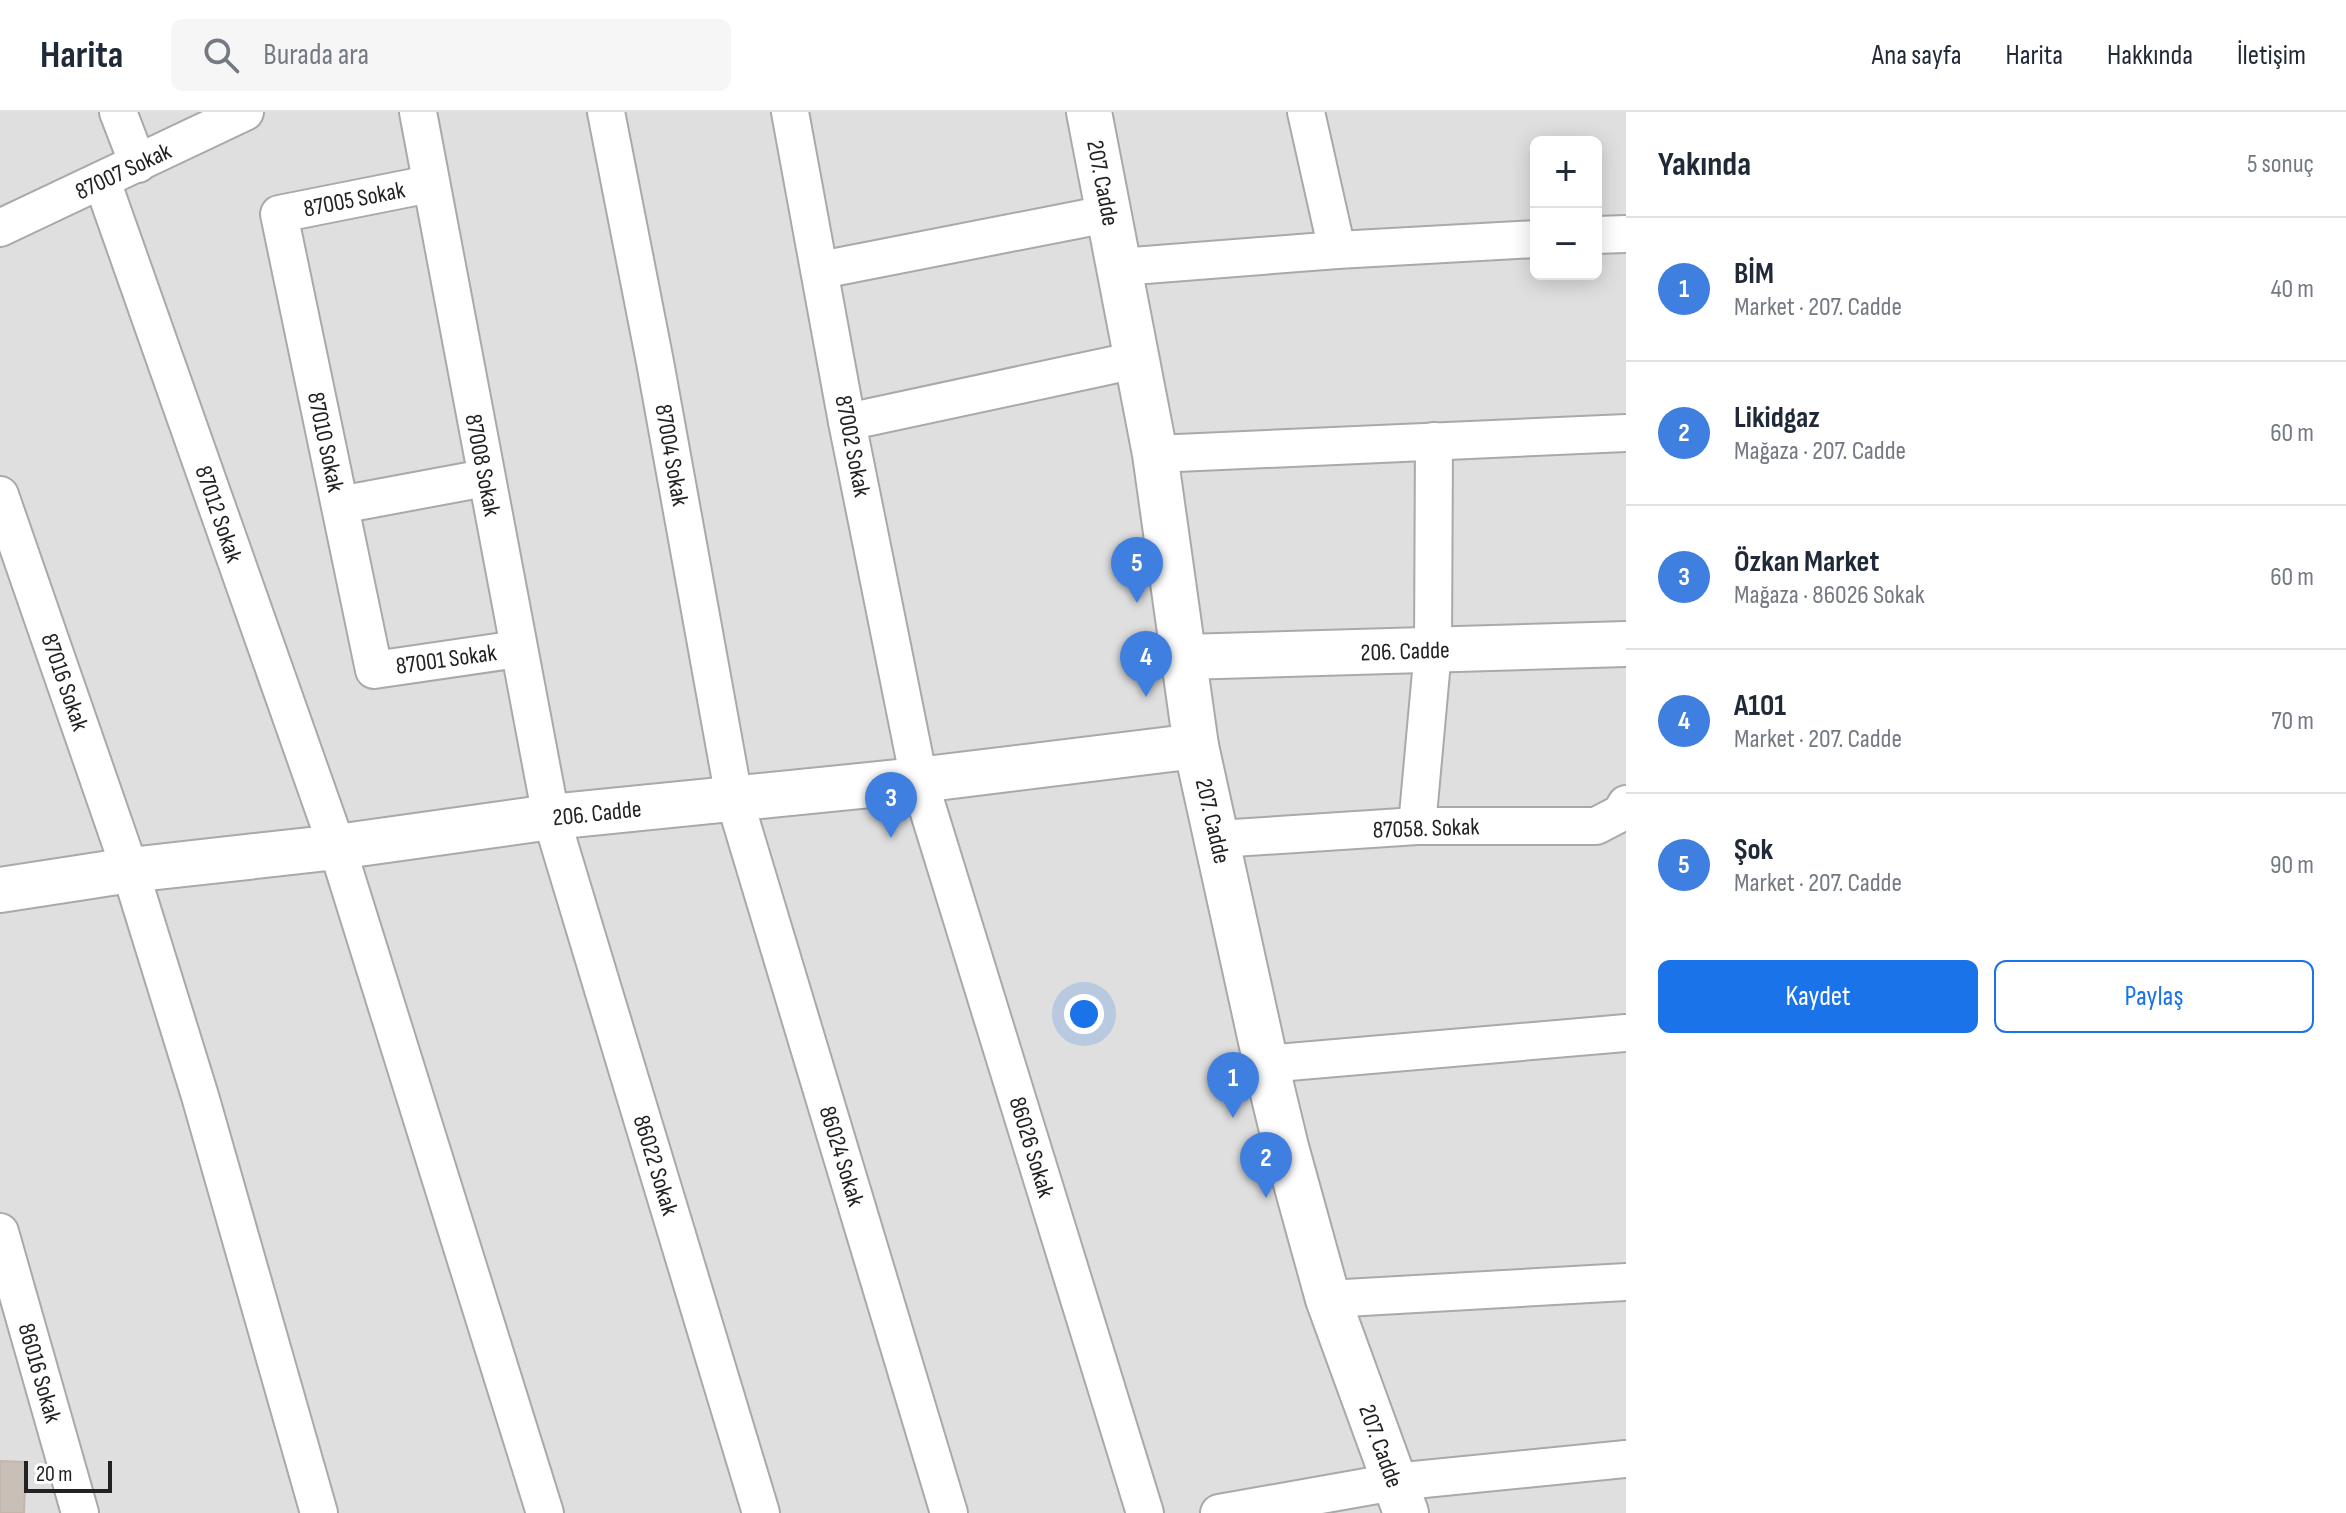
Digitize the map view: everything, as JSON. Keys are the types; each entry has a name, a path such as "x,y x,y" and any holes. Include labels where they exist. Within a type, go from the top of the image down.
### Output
{"street":[{"path":"118,112 138,164"},
{"name":"87007 Sokak","path":"0,226 245,112"},
{"name":"87008 Sokak","path":"418,112 551,817"},
{"name":"87004 Sokak","path":"606,112 734,798"},
{"name":"87002 Sokak","path":"790,112 847,422 919,780"},
{"name":"207. Cadde","path":"1089,112 1155,454 1196,746 1266,1064 1328,1299 1400,1498"},
{"path":"1306,112 1337,250"},
{"name":"87012 Sokak","path":"102,181 337,847 545,1513"},
{"name":"87005 Sokak","path":"279,214 430,184"},
{"name":"87010 Sokak","path":"279,214 374,670"},
{"path":"821,270 1107,214"},
{"path":"1602,235 1626,234"},
{"path":"1120,267 1530,239"},
{"path":"847,422 1136,360"},
{"path":"1155,454 1626,433"},
{"path":"1417,826 1433,650 1434,441"},
{"path":"340,505 485,478"},
{"name":"87016 Sokak","path":"0,495 130,870 200,1096 319,1513"},
{"name":"206. Cadde","path":"1184,657 1626,644"},
{"name":"87001 Sokak","path":"374,670 518,649"},
{"name":"206. Cadde","path":"0,890 130,870 337,847 551,817 919,780 1196,746"},
{"name":"86026 Sokak","path":"919,780 1145,1513"},
{"name":"86024 Sokak","path":"734,798 949,1513"},
{"name":"87058. Sokak","path":"1218,839 1417,826 1596,826 1621,813 1626,804"},
{"name":"86022 Sokak","path":"551,817 761,1513"},
{"path":"1266,1064 1626,1033"},
{"name":"86016 Sokak","path":"0,1232 80,1513"},
{"path":"1328,1299 1626,1282"},
{"path":"1219,1513 1400,1498 1626,1459"}],"shaded area":[{"path":"0,112 1626,112 1626,1513 0,1513"}],"building":[{"path":"0,1461 26,1462 24,1513 0,1513"}],"place":[{"name":"Şok","path":"1137,603"},
{"name":"A101","path":"1146,697"},
{"name":"Özkan Market","path":"891,838"},
{"name":"BİM","path":"1233,1118"},
{"name":"Likidgaz","path":"1266,1198"}]}
